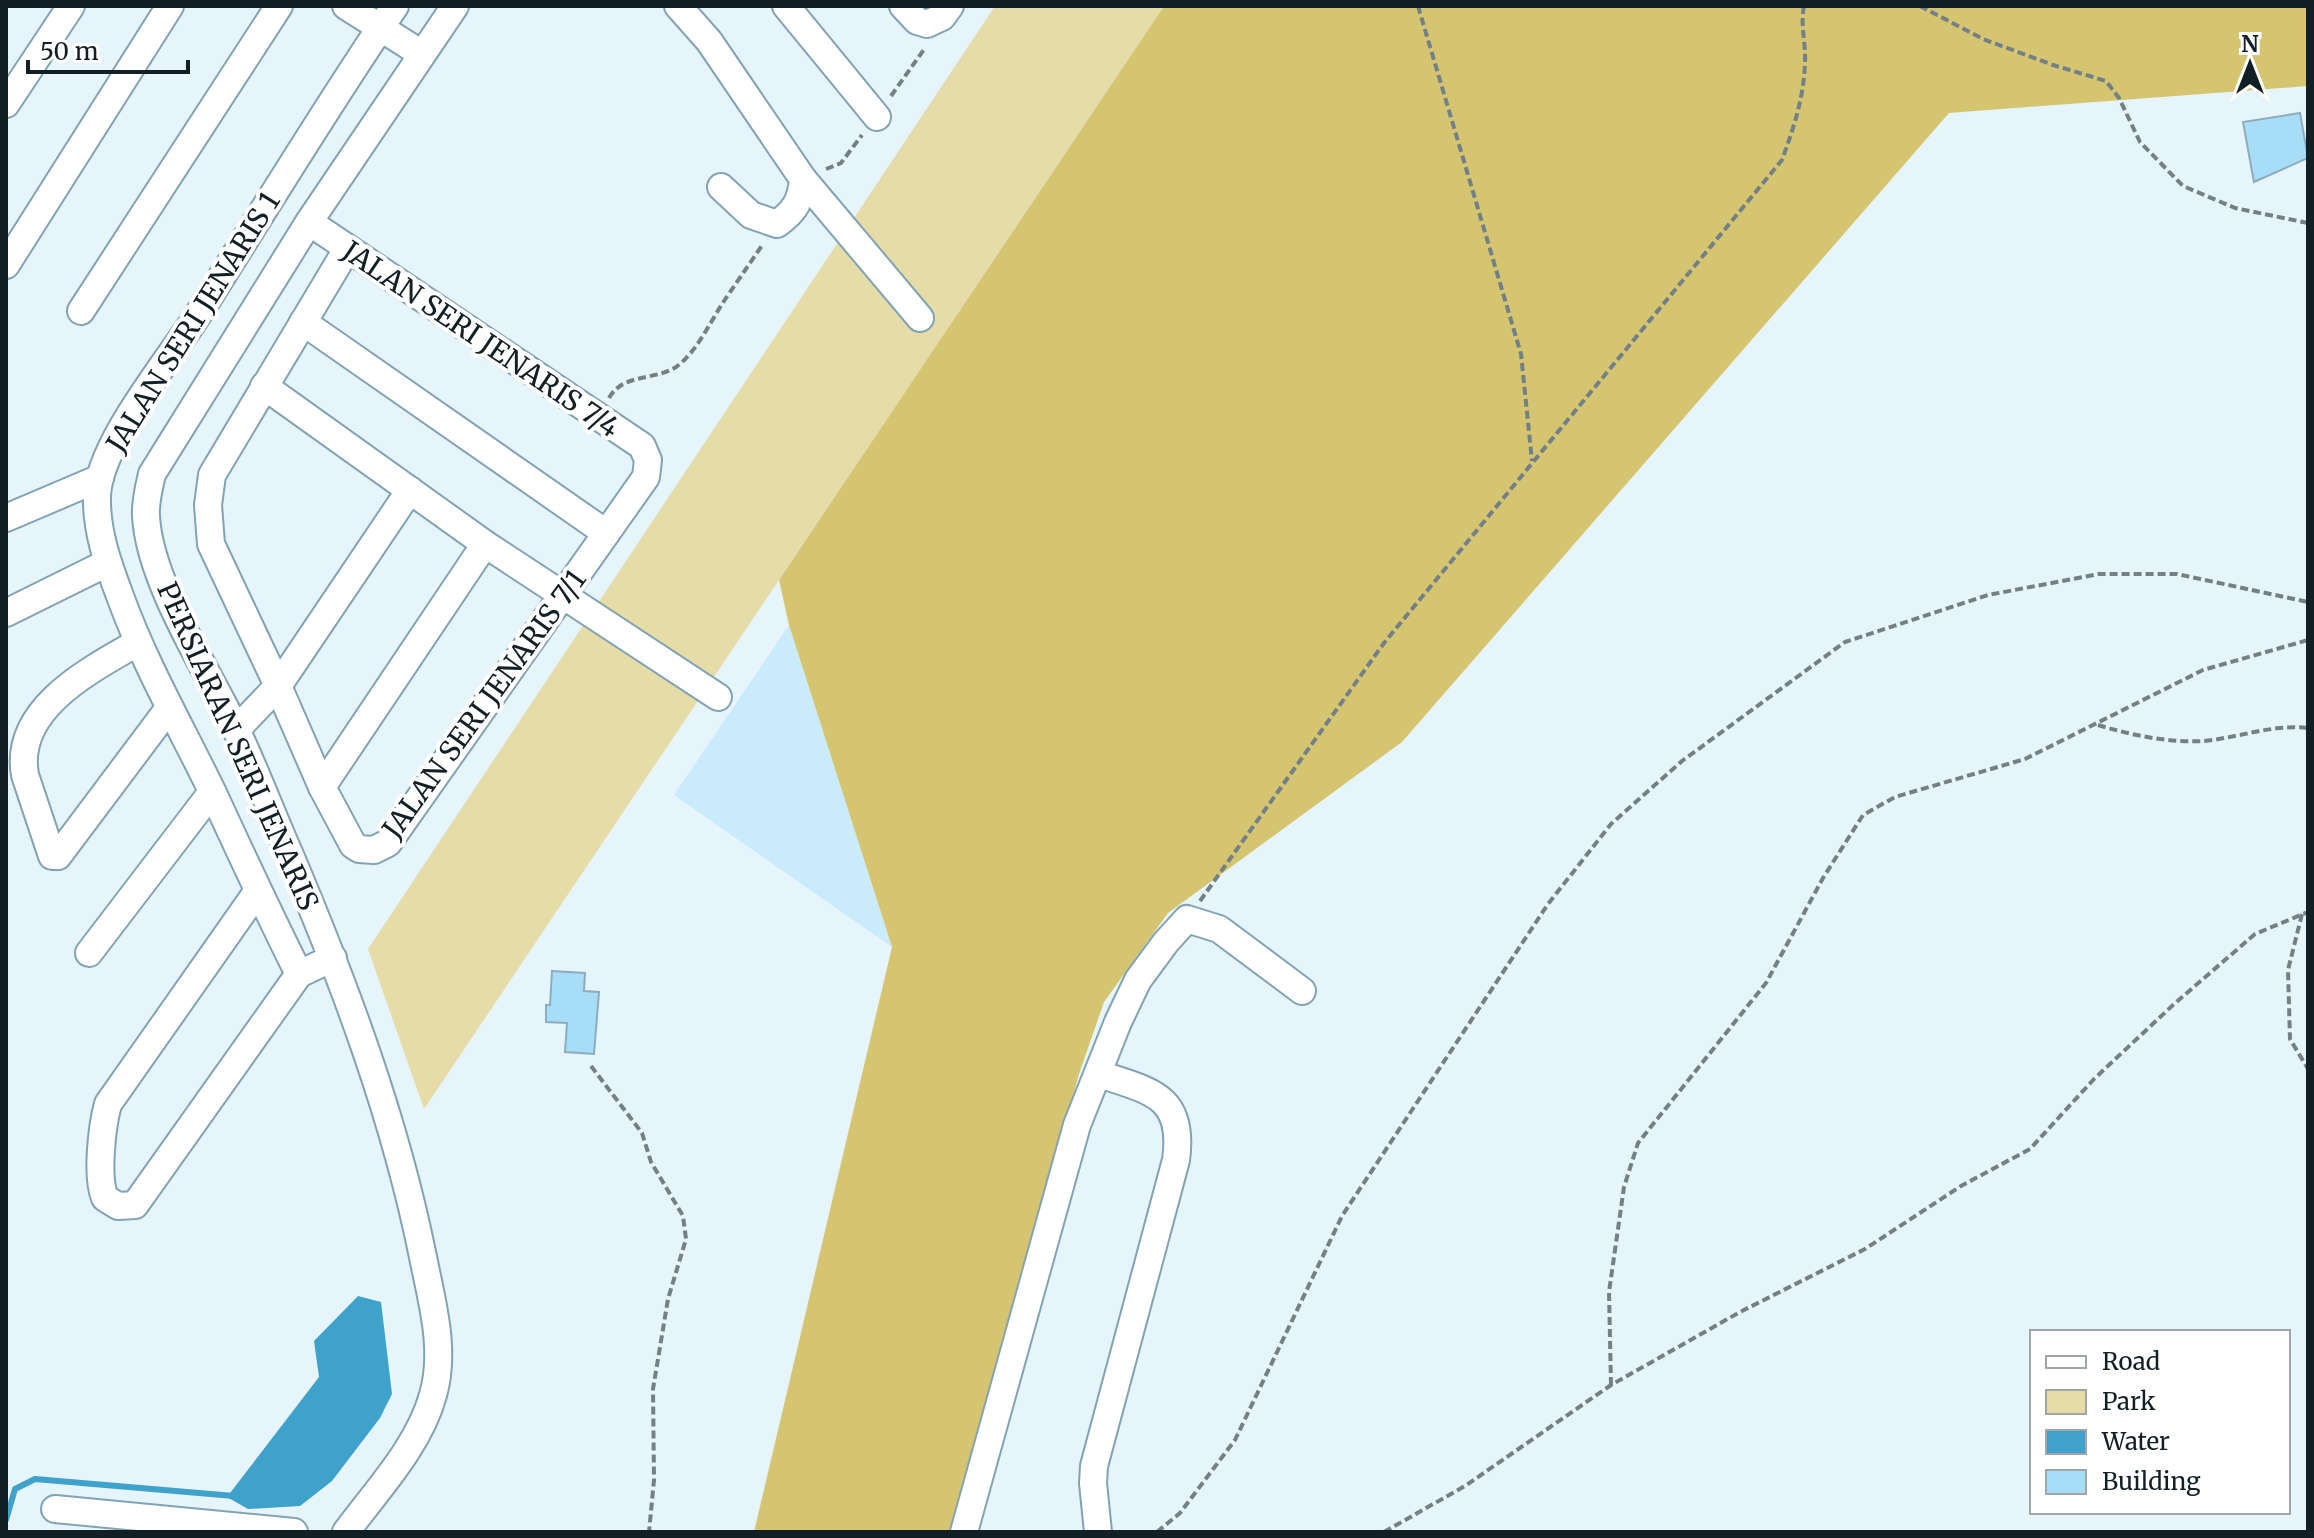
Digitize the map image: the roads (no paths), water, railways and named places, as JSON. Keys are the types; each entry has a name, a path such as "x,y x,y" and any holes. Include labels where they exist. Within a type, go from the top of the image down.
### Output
{"street":[{"path":"6,104 71,6"},
{"path":"6,265 170,6"},
{"path":"81,311 279,6"},
{"path":"346,6 387,17 422,54"},
{"name":"PERSIARAN SERI JENARIS","path":"346,1532 403,1455 425,1419 434,1392 439,1355 426,1272 398,1151 333,958 236,730 167,591 153,555 146,514 152,474 309,222 455,6"},
{"path":"678,6 709,41 803,179 920,318"},
{"path":"786,6 877,117"},
{"path":"903,6 917,21 927,24 942,17 950,6"},
{"name":"JALAN SERI JENARIS 1","path":"299,974 137,643 107,563 98,518 100,478 117,437 387,17"},
{"path":"721,187 751,215 777,224 792,212 801,198 803,179"},
{"name":"JALAN SERI JENARIS 7/4","path":"309,222 642,446 648,460"},
{"name":"JALAN SERI JENARIS 7/1","path":"347,249 212,475 208,505 211,544 322,787 353,845 359,849 374,850 388,843 646,477 648,460"},
{"path":"303,322 606,533"},
{"path":"178,346 214,373"},
{"path":"264,386 485,544 718,697"},
{"path":"6,518 100,478"},
{"path":"236,730 278,686 410,490"},
{"path":"322,787 485,544"},
{"path":"6,613 107,563"},
{"path":"137,643 88,671 53,701 39,719 27,743 23,761 50,854 56,857 169,708"},
{"path":"89,953 212,792"},
{"path":"257,892 108,1104 103,1129 102,1192 105,1198 118,1206 135,1205 299,974 333,958"},
{"path":"964,1532 1074,1137 1118,1022 1138,980 1187,919 1219,929 1302,991"},
{"path":"1098,1532 1094,1466 1180,1137 1175,1116 1163,1101 1146,1089 1099,1074"},
{"path":"55,1509 294,1532"}],"water":[{"path":"358,1296 381,1302 392,1394 380,1418 332,1481 300,1506 248,1509 227,1497 319,1377 314,1341"}],"waterway":[{"path":"6,1520 15,1489 35,1479 234,1496"}]}
